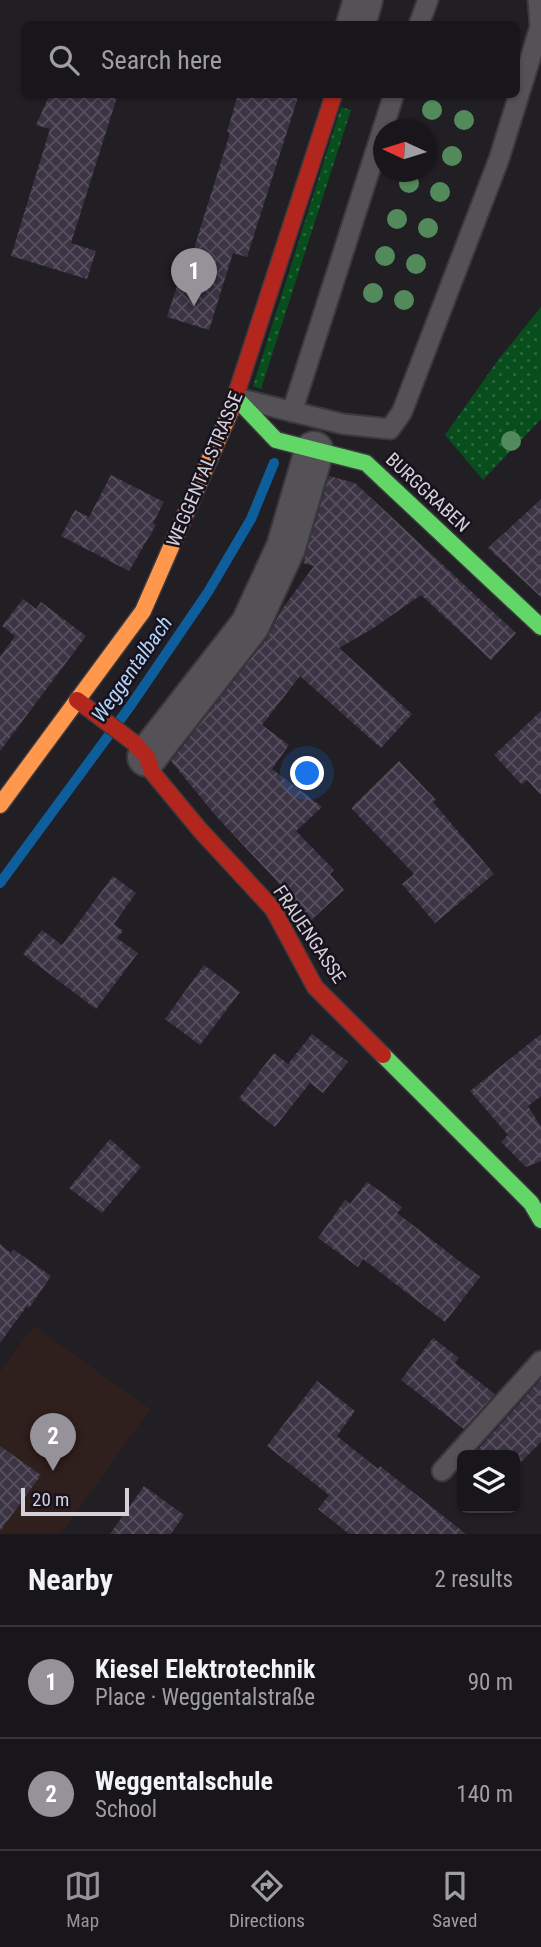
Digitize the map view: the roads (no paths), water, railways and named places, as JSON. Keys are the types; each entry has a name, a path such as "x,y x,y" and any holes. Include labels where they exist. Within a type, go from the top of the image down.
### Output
{"street":[{"name":"WEGGENTALSTRASSE","path":"0,805 143,611 236,398 333,98"},
{"name":"BURGGRABEN","path":"236,398 276,440 366,463 541,627"},
{"path":"140,750 250,625 286,547 314,451"},
{"name":"FRAUENGASSE","path":"77,701 140,750 152,772 200,831 273,909 316,986 531,1203 541,1220"}],"lane":[{"path":"420,21 428,0"},
{"path":"520,91 540,27 538,0"},
{"path":"292,412 393,98"},
{"path":"236,398 343,424 390,429 402,412 499,159 518,98"},
{"path":"442,1471 541,1361"}],"waterway":[{"name":"Weggentalbach","path":"0,883 131,705 208,592 251,519 274,463"}],"place":[{"name":"Kiesel Elektrotechnik","path":"194,306"},
{"name":"Weggentalschule","path":"53,1471"}]}
